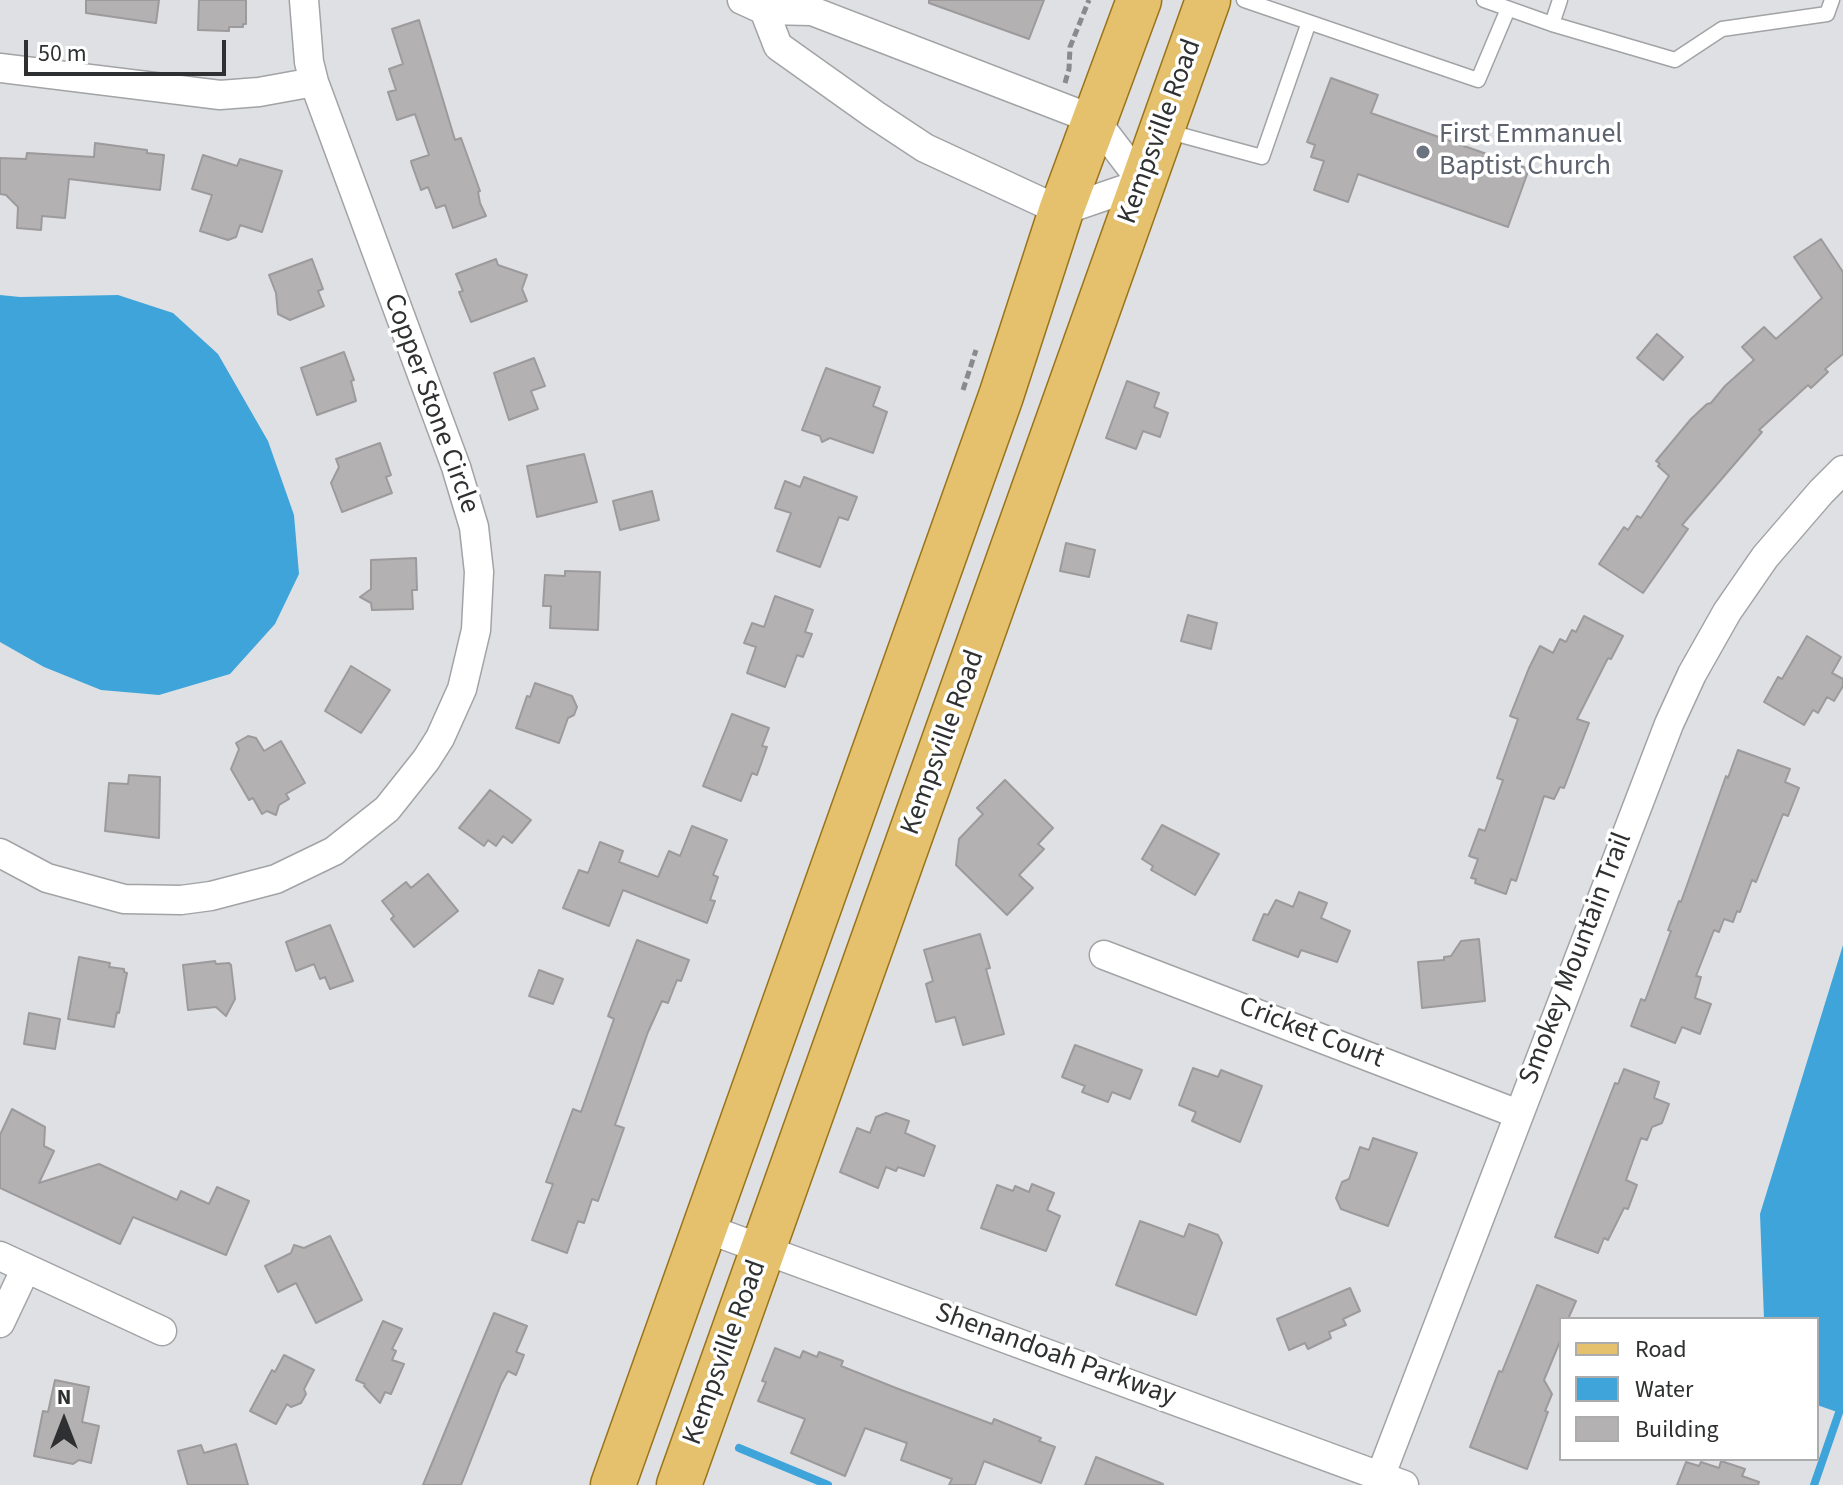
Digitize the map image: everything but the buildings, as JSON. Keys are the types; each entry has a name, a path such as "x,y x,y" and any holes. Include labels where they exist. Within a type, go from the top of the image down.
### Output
{"main road":[{"path":"613,1485 996,409 1061,211 1139,0"},
{"name":"Kempsville Road","path":"679,1485 1208,0"}],"street":[{"name":"Copper Stone Circle","path":"0,853 47,878 124,899 181,900 211,896 276,879 334,851 387,809 433,749 462,689 476,630 479,572 474,527 456,467 314,82 309,62 304,0"},
{"path":"758,3 812,11 1095,120 1143,183 1061,211 925,148 778,46 758,3"},
{"path":"0,68 220,95 314,82"},
{"name":"Smokey Mountain Trail","path":"1387,1482 1518,1114 1669,724 1692,674 1727,612 1765,557 1843,470"},
{"name":"Cricket Court","path":"1104,955 1518,1114"},
{"name":"Shenandoah Parkway","path":"705,1228 1387,1482"},
{"path":"0,1256 162,1331"},
{"path":"0,1323 26,1268"}],"lane":[{"path":"1244,0 1478,80 1508,9"},
{"path":"1484,0 1552,24 1675,60 1722,29 1827,14 1832,0"},
{"path":"1552,24 1560,0"},
{"path":"1162,129 1262,157 1309,22"}],"water":[{"path":"0,295 118,295 173,313 218,354 268,441 294,515 299,574 275,624 230,674 159,695 101,690 44,667 0,642"},
{"path":"1843,945 1843,1414 1819,1406 1819,1317 1764,1317 1760,1214"}],"waterway":[{"path":"1814,1485 1843,1401"},
{"path":"739,1448 828,1485"}],"place":[{"name":"First Emmanuel Baptist Church","path":"1423,152"}]}
